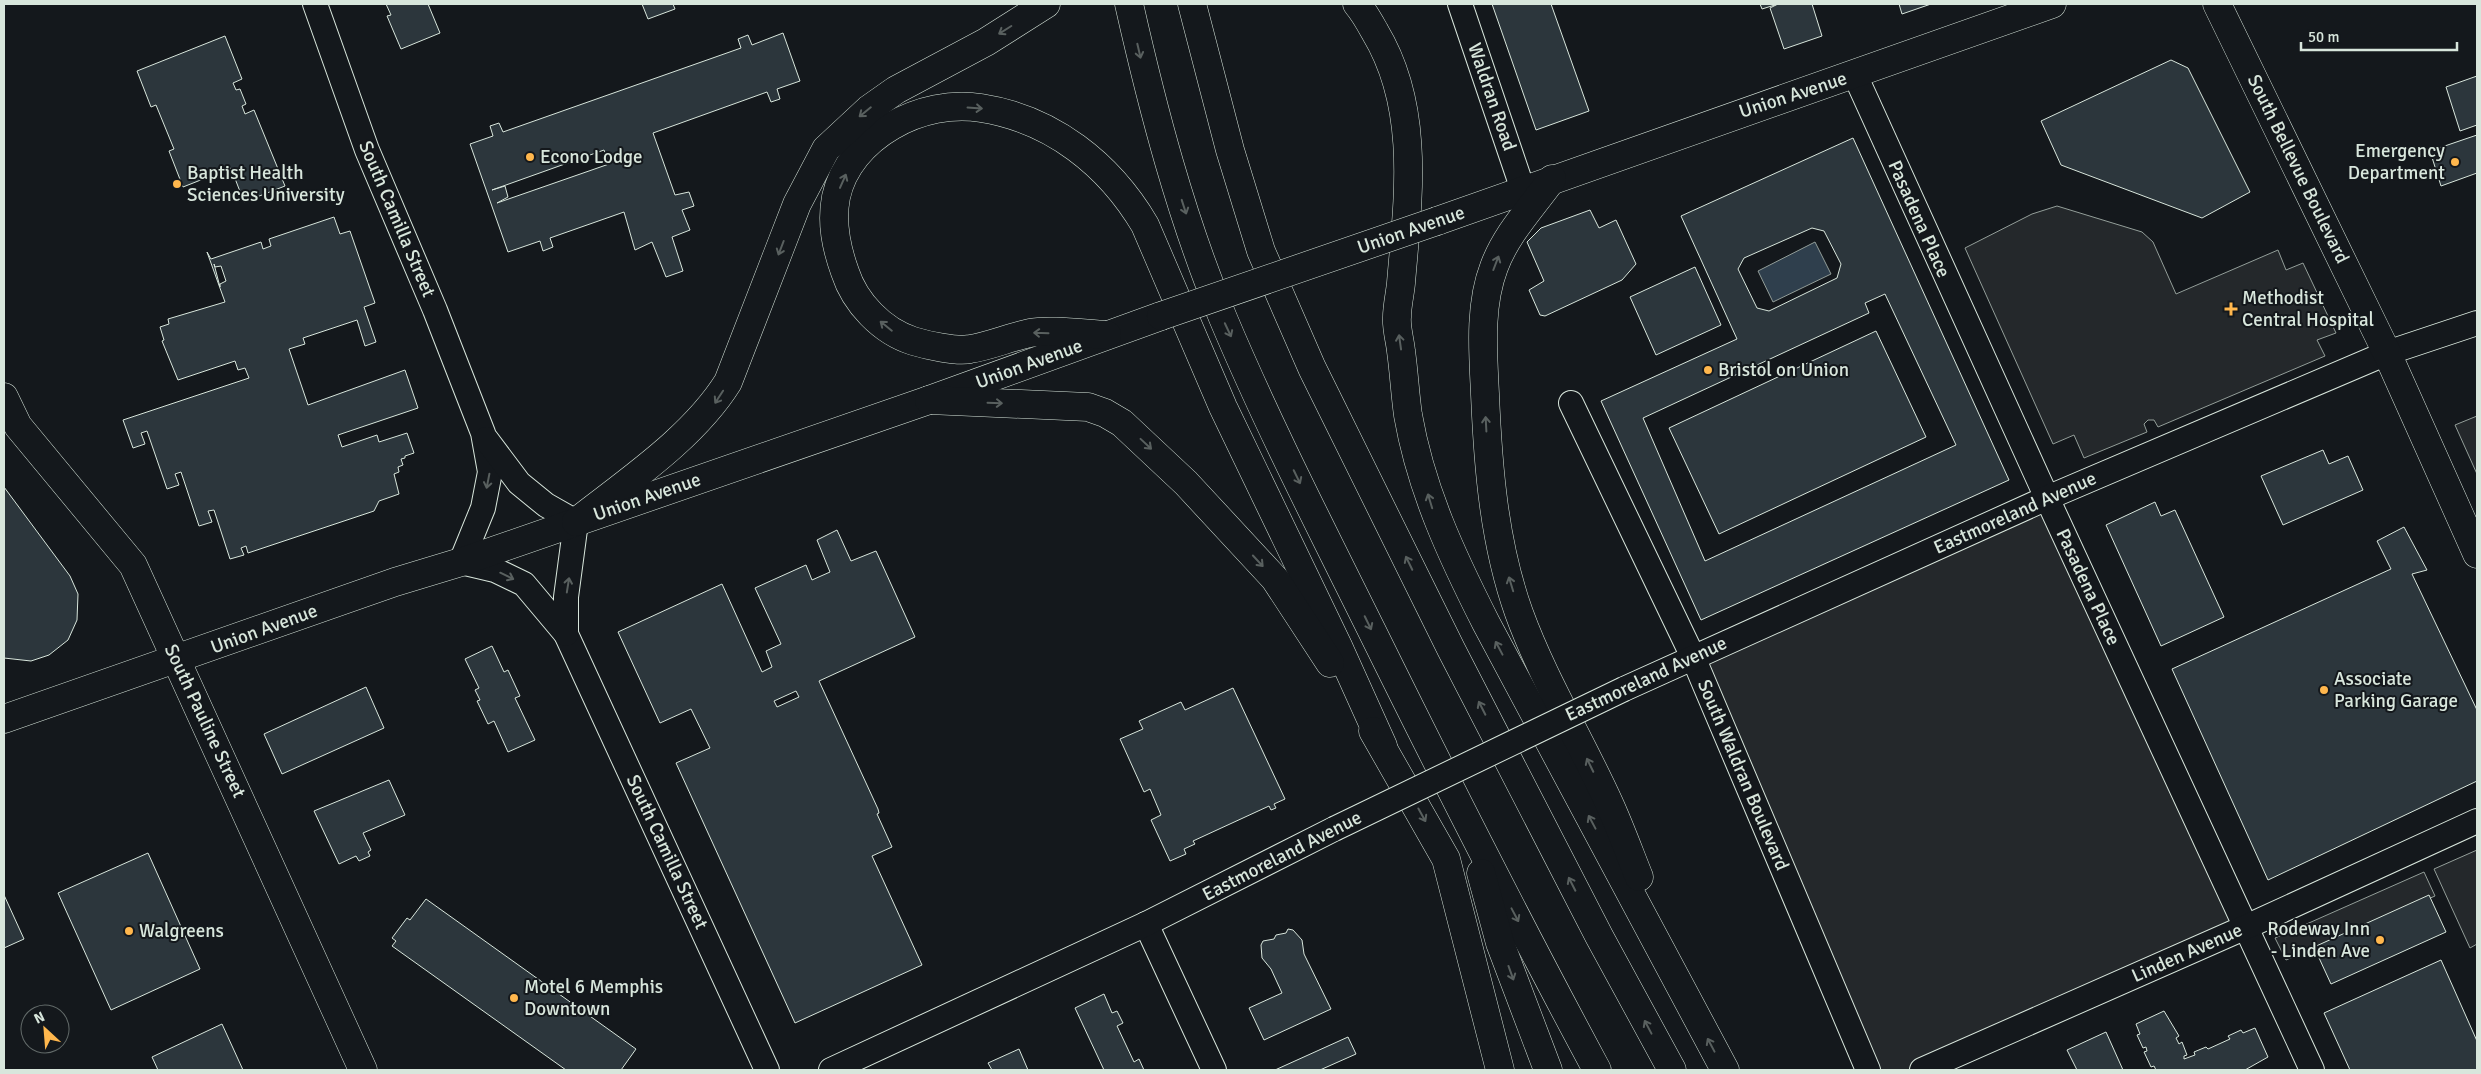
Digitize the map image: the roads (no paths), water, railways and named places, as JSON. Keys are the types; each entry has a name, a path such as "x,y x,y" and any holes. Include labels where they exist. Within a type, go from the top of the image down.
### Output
{"main road":[{"path":"576,522 675,441 715,404 728,382 797,204 826,149 869,109 896,90 986,42 1046,4"},
{"path":"1129,4 1153,112 1198,252 1223,318 1296,475 1468,825 1597,1070"},
{"path":"1192,4 1230,150 1261,251 1312,368 1456,658 1599,936 1672,1070"},
{"path":"1357,4 1382,44 1396,75 1408,126 1408,170 1397,318 1408,414 1415,449 1433,510 1450,552 1486,623 1725,1070"},
{"name":"Union Avenue","path":"4,719 395,582 461,562 929,400 1107,335 1854,75 2052,4"},
{"name":"South Bellevue Boulevard","path":"2217,4 2387,353 2477,554"},
{"path":"1107,335 1032,333 968,350 913,341 890,330 857,299 847,280 834,238 836,195 850,165 885,128 933,109 979,107 1028,120 1053,132 1080,148 1117,185 1134,206 1145,225 1219,399 1338,646 1383,746"},
{"path":"1552,179 1501,249 1493,268 1485,304 1483,339 1485,403 1497,525 1508,575 1536,657 1609,803 1698,1019"},
{"name":"South Pauline Street","path":"4,397 18,426 133,565 363,1070"},
{"path":"929,400 1088,407 1105,413 1122,423 1186,483 1274,579 1383,746 1446,859 1500,1070"},
{"path":"1468,825 1500,943 1548,1070"}],"street":[{"name":"South Camilla Street","path":"315,4 366,150 435,310 482,433 490,472 483,508 461,562 495,570 524,584 566,634 767,1070"},
{"name":"Waldran Road","path":"1460,4 1523,190"},
{"name":"Pasadena Place","path":"1854,75 2047,498 2312,1070"},
{"name":"Eastmoreland Avenue","path":"831,1070 1146,924 1334,829 1693,656 2047,498 2387,353 2477,323"},
{"name":"South Waldran Boulevard","path":"1571,403 1693,656 1868,1070"},
{"name":"South Camilla Street","path":"482,433 519,483 546,505 576,522 566,597 566,634"},
{"name":"Linden Avenue","path":"1923,1070 2246,927 2477,821"},
{"path":"1146,924 1214,1070"}],"water":[{"path":"1815,242 1831,274 1773,302 1758,271"}],"place":[{"name":"Econo Lodge","path":"530,157"},
{"name":"Emergency Department","path":"2455,162"},
{"name":"Baptist Health Sciences University","path":"177,184"},
{"name":"Methodist Central Hospital","path":"2231,309"},
{"name":"Bristol on Union","path":"1708,370"},
{"name":"Associate Parking Garage","path":"2324,690"},
{"name":"Walgreens","path":"129,931"},
{"name":"Rodeway Inn - Linden Ave","path":"2380,940"},
{"name":"Motel 6 Memphis Downtown","path":"514,998"}]}
